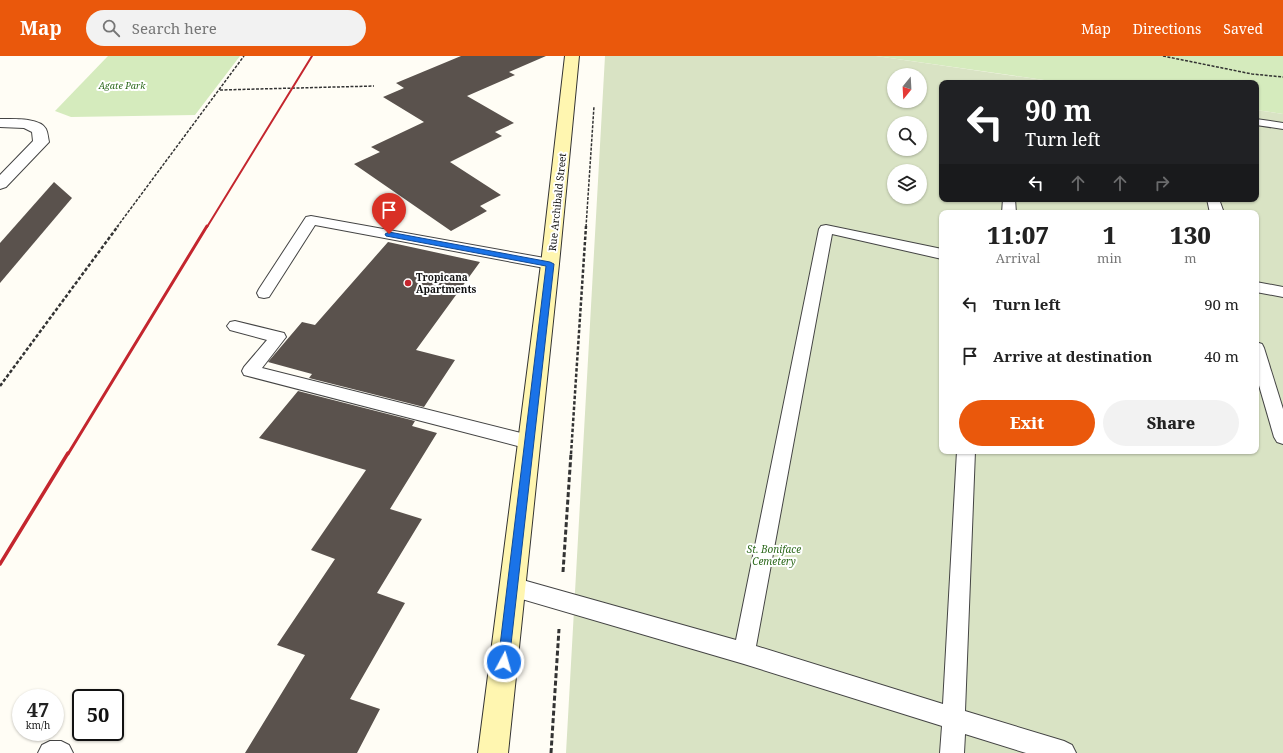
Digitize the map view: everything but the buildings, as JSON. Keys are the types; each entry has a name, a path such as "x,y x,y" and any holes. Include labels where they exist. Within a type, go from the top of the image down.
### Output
{"main road":[{"name":"Rue Archibald Street","path":"493,753 572,73 572,56"}],"street":[{"path":"0,123 28,124 39,130 41,142 0,184"}],"lane":[{"path":"1259,122 1283,126"},
{"path":"264,293 311,220 550,264"},
{"path":"744,653 826,229 939,253"},
{"path":"1259,288 1283,292"},
{"path":"235,326 278,337 250,371 529,442"},
{"path":"1259,358 1283,437"},
{"path":"952,753 955,719 966,454"},
{"path":"512,587 744,653 1064,753"},
{"path":"50,753 61,753"}],"path":[{"path":"0,386 244,56"},
{"path":"1163,56 1252,74 1283,77"},
{"path":"219,90 374,86"},
{"path":"551,753 595,103"}],"green space":[{"name":"Agate Park","path":"108,56 240,56 195,115 71,117 55,111"},
{"name":"St. Boniface Cemetery","path":"605,56 876,56 1043,80 939,80 939,202 1259,202 1259,110 1283,114 1283,753 566,753"},
{"path":"876,56 1283,56 1283,114 1259,110 1259,80 1044,80"}],"railway":[{"path":"207,227 312,56"},
{"path":"68,454 207,226"},
{"path":"0,564 68,453"}],"place":[{"name":"Tropicana Apartments","path":"408,283"}],"route":[{"path":"389,234 550,264 504,662"}]}
